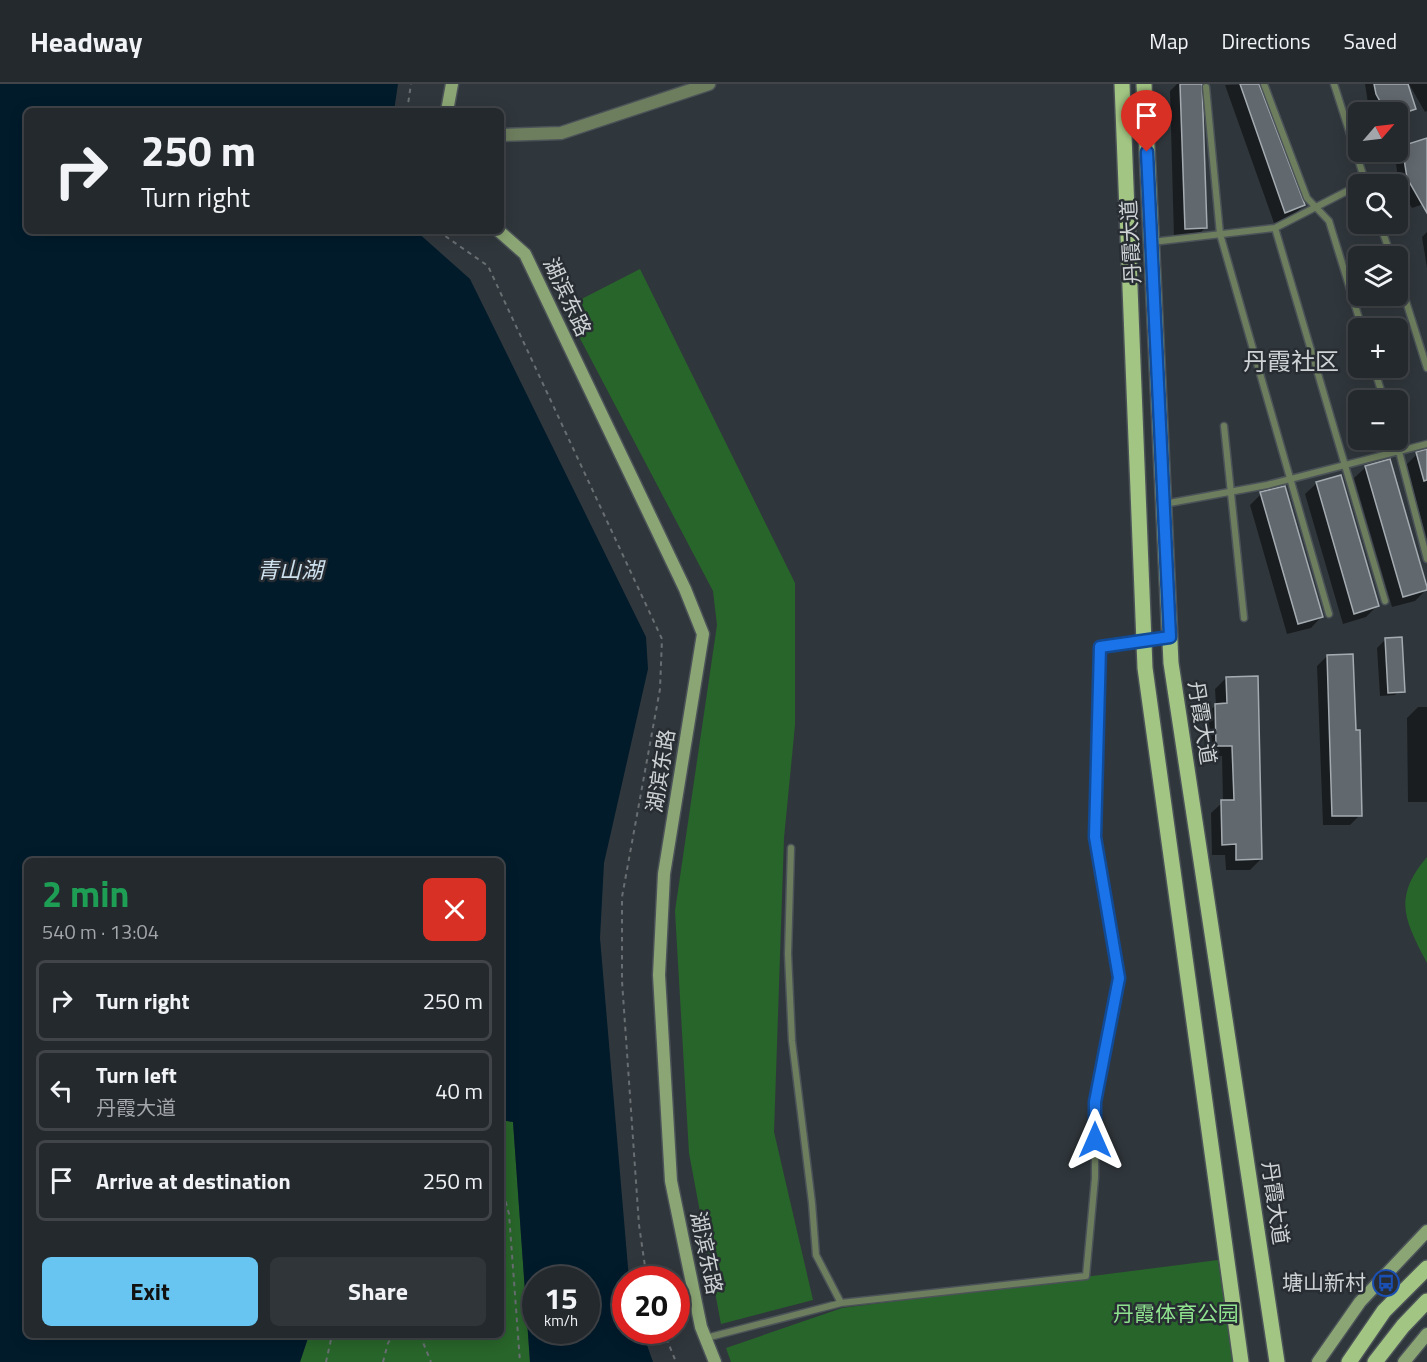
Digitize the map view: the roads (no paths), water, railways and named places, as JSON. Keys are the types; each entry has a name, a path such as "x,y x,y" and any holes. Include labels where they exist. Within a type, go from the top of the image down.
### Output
{"main road":[{"name":"丹霞大道","path":"1122,84 1145,668 1241,1362"},
{"name":"丹霞大道","path":"1144,84 1171,663 1277,1362"},
{"path":"1349,1362 1384,1311 1427,1268"},
{"path":"1376,1362 1403,1326 1427,1301"}],"street":[{"path":"448,108 452,84"},
{"path":"504,135 561,133 709,84"},
{"name":"湖滨东路","path":"502,234 525,254 685,590 703,634 664,874 659,975 671,1181 706,1338 715,1362"},
{"path":"1318,1362 1360,1302 1427,1231"},
{"path":"1404,1362 1427,1334"}],"lane":[{"path":"1264,84 1307,198 1329,221 1359,318"},
{"path":"1334,84 1360,174"},
{"path":"1206,87 1220,234 1329,614"},
{"path":"1152,242 1275,228 1348,192"},
{"path":"1275,228 1385,601"},
{"path":"1407,306 1427,368"},
{"path":"1224,426 1244,618"},
{"path":"1164,504 1290,479 1427,444"},
{"path":"1399,452 1427,559"},
{"path":"706,1338 841,1303 1086,1276 1095,1178 1095,1102 1119,978 1095,837 1100,647 1170,637"},
{"path":"791,848 788,954 792,1041 812,1203 816,1255 841,1303"}],"water":[{"name":"青山湖","path":"0,84 398,84 394,108 24,108 24,234 419,234 470,279 646,637 648,669 604,863 600,938 628,1266 612,1266 612,1344 647,1344 653,1362 530,1362 529,1344 600,1344 600,1266 523,1266 513,1122 504,1120 504,858 24,858 24,1338 308,1338 300,1362 0,1362"}],"place":[{"name":"塘山新村","path":"1386,1283"}],"district":[{"name":"丹霞社区","path":"1291,362"}],"park label":[{"name":"丹霞体育公园","path":"1176,1314"}]}
